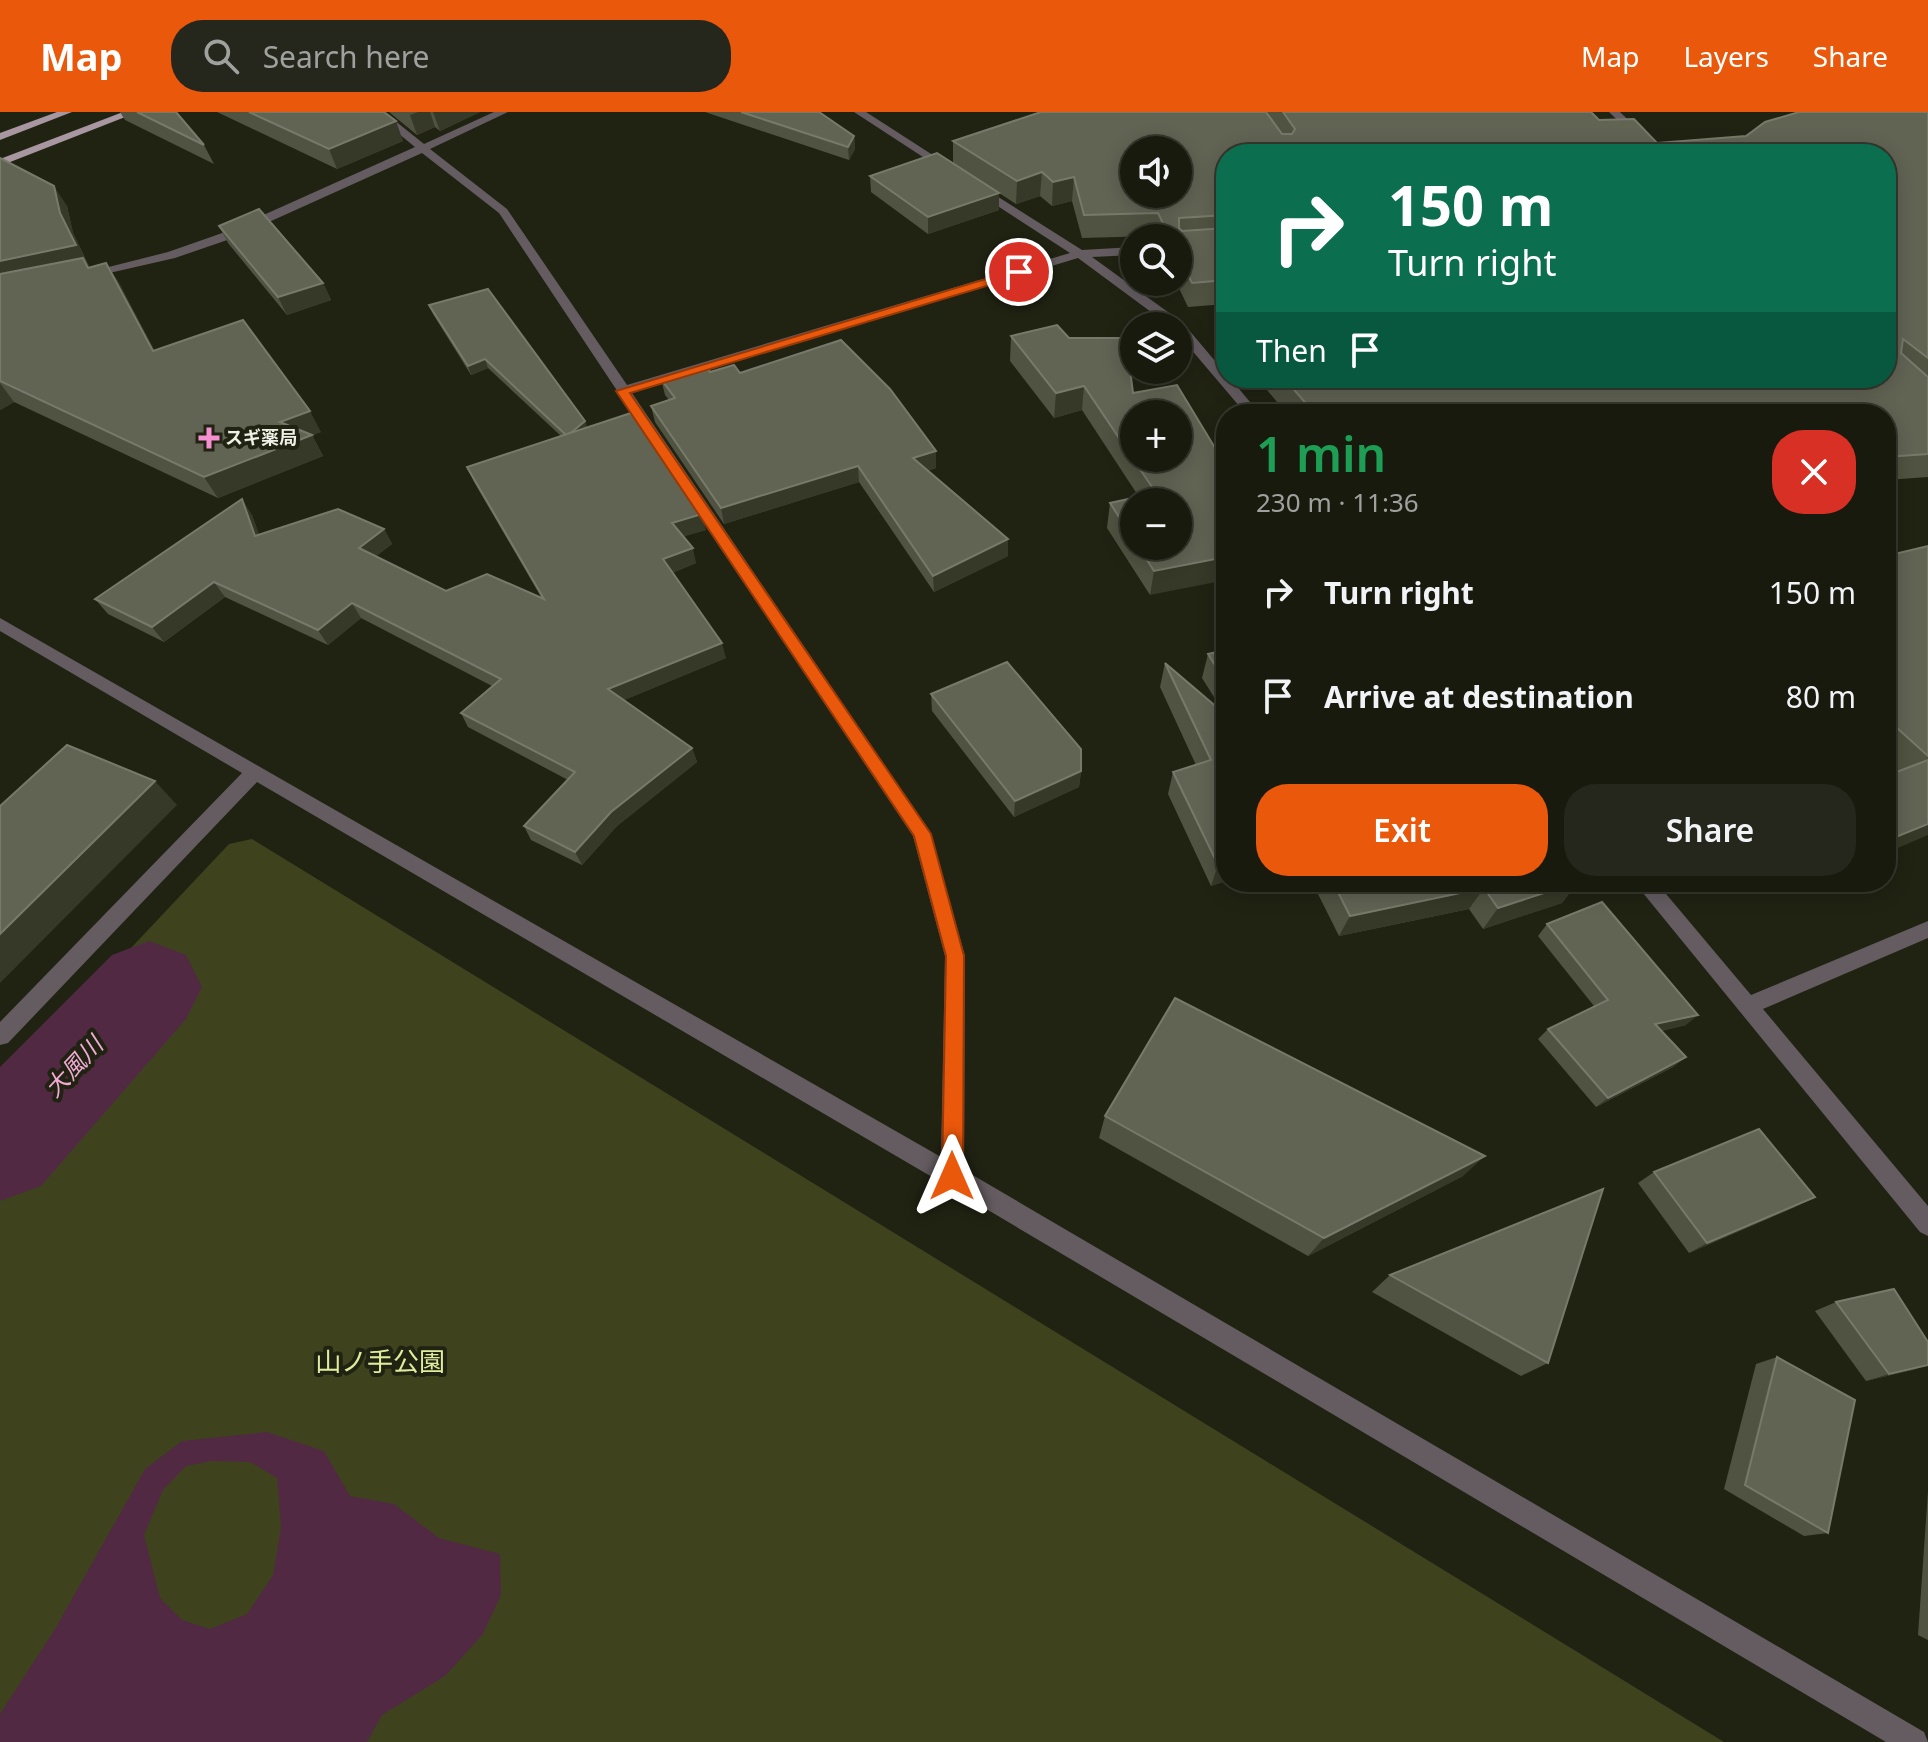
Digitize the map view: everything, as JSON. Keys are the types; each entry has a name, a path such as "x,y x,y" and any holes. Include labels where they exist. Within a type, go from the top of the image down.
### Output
{"main road":[{"path":"0,137 67,112"},
{"path":"0,163 133,112"}],"street":[{"path":"377,112 503,211 922,834 955,956 952,1176"},
{"path":"75,276 171,255 232,234 503,112"},
{"path":"859,112 1080,254 1159,312"},
{"path":"1614,112 1648,144"},
{"path":"623,391 1080,254 1120,252"},
{"path":"1192,342 1216,371"},
{"path":"1231,388 1244,404"},
{"path":"0,624 253,774 952,1176 1914,1742"},
{"path":"0,1036 253,774"},
{"path":"1652,892 1928,1224"},
{"path":"1748,1006 1928,929"}],"green space":[{"name":"山ノ手公園","path":"252,839 1724,1742 0,1742 0,1087 229,844"}],"shaded area":[{"path":"267,1432 324,1451 350,1496 394,1504 439,1538 500,1554 501,1595 483,1634 445,1676 382,1715 367,1742 0,1742 0,1714 55,1629 145,1469 182,1441","holes":["212,1461 250,1462 277,1478 281,1527 273,1575 247,1614 210,1629 182,1620 160,1598 144,1535 163,1490 186,1466"]}],"building":[{"path":"137,112 176,112 204,145"},
{"path":"249,112 384,112 396,121 329,149"},
{"path":"741,112 819,112 854,136 848,147"},
{"path":"1041,112 1266,112 1282,134 1292,134 1295,129 1283,112 1591,112 1599,120 1634,119 1657,143 1746,136 1765,122 1799,112 1928,112 1928,358 1903,339 1901,353 1928,377 1928,454 1896,456 1896,404 1306,404 1293,388 1896,388 1896,144 1216,144 1216,216 1179,218 1179,224 1163,224 1158,213 1084,215 1074,177 1053,182 1042,172 1017,181 953,141"},
{"path":"937,153 999,193 928,217 870,176"},
{"path":"0,158 54,186 60,213 76,245 0,261"},
{"path":"259,209 323,283 278,297 219,226"},
{"path":"1216,229 1216,281 1192,283 1192,230"},
{"path":"83,258 88,268 106,263 153,351 243,320 310,411 280,422 312,435 204,477 0,381 0,274"},
{"path":"488,289 585,421 572,432 566,435 485,359 468,366 429,305"},
{"path":"1057,325 1069,338 1120,338 1120,384 1132,384 1133,393 1177,385 1186,400 1120,400 1120,440 1084,386 1056,393 1011,336"},
{"path":"841,340 890,389 936,451 913,458 1008,539 933,576 858,466 721,508 651,406 675,398 661,379 705,366 710,372 734,365 740,373"},
{"path":"1192,410 1216,449 1216,559 1154,571 1147,560 1192,560 1192,488 1153,488 1142,472 1192,472"},
{"path":"634,412 702,514 672,523 693,548 663,559 722,643 608,689 692,748 611,812 575,852 524,826 575,772 461,713 501,679 352,603 318,630 214,582 152,627 95,599 242,499 255,536 338,509 384,529 359,548 446,591 487,574 544,599 467,467"},
{"path":"1120,501 1120,518 1110,503"},
{"path":"1928,546 1928,756 1896,727 1896,554"},
{"path":"1216,652 1216,667 1208,654"},
{"path":"1007,662 1081,749 1081,771 1015,801 931,694"},
{"path":"1165,663 1216,706 1216,861 1173,772 1211,760"},
{"path":"67,745 155,781 0,934 0,806"},
{"path":"1928,760 1928,824 1896,837 1896,772"},
{"path":"1338,892 1465,892 1350,916"},
{"path":"1487,892 1547,892 1498,908"},
{"path":"1602,902 1698,1015 1655,1024 1686,1057 1608,1098 1548,1029 1608,1000 1547,924"},
{"path":"1175,998 1485,1156 1324,1238 1105,1116"},
{"path":"1759,1129 1815,1197 1707,1243 1654,1172"},
{"path":"1603,1189 1548,1363 1390,1275"},
{"path":"1894,1289 1928,1342 1928,1365 1889,1374 1836,1302"},
{"path":"1777,1357 1855,1400 1828,1533 1745,1485"}],"waterway":[{"name":"大風川","path":"0,1147 149,987"}],"place":[{"name":"スギ薬局","path":"209,438"}],"route":[{"path":"952,1176 955,956 922,834 623,391 1019,272"}]}
